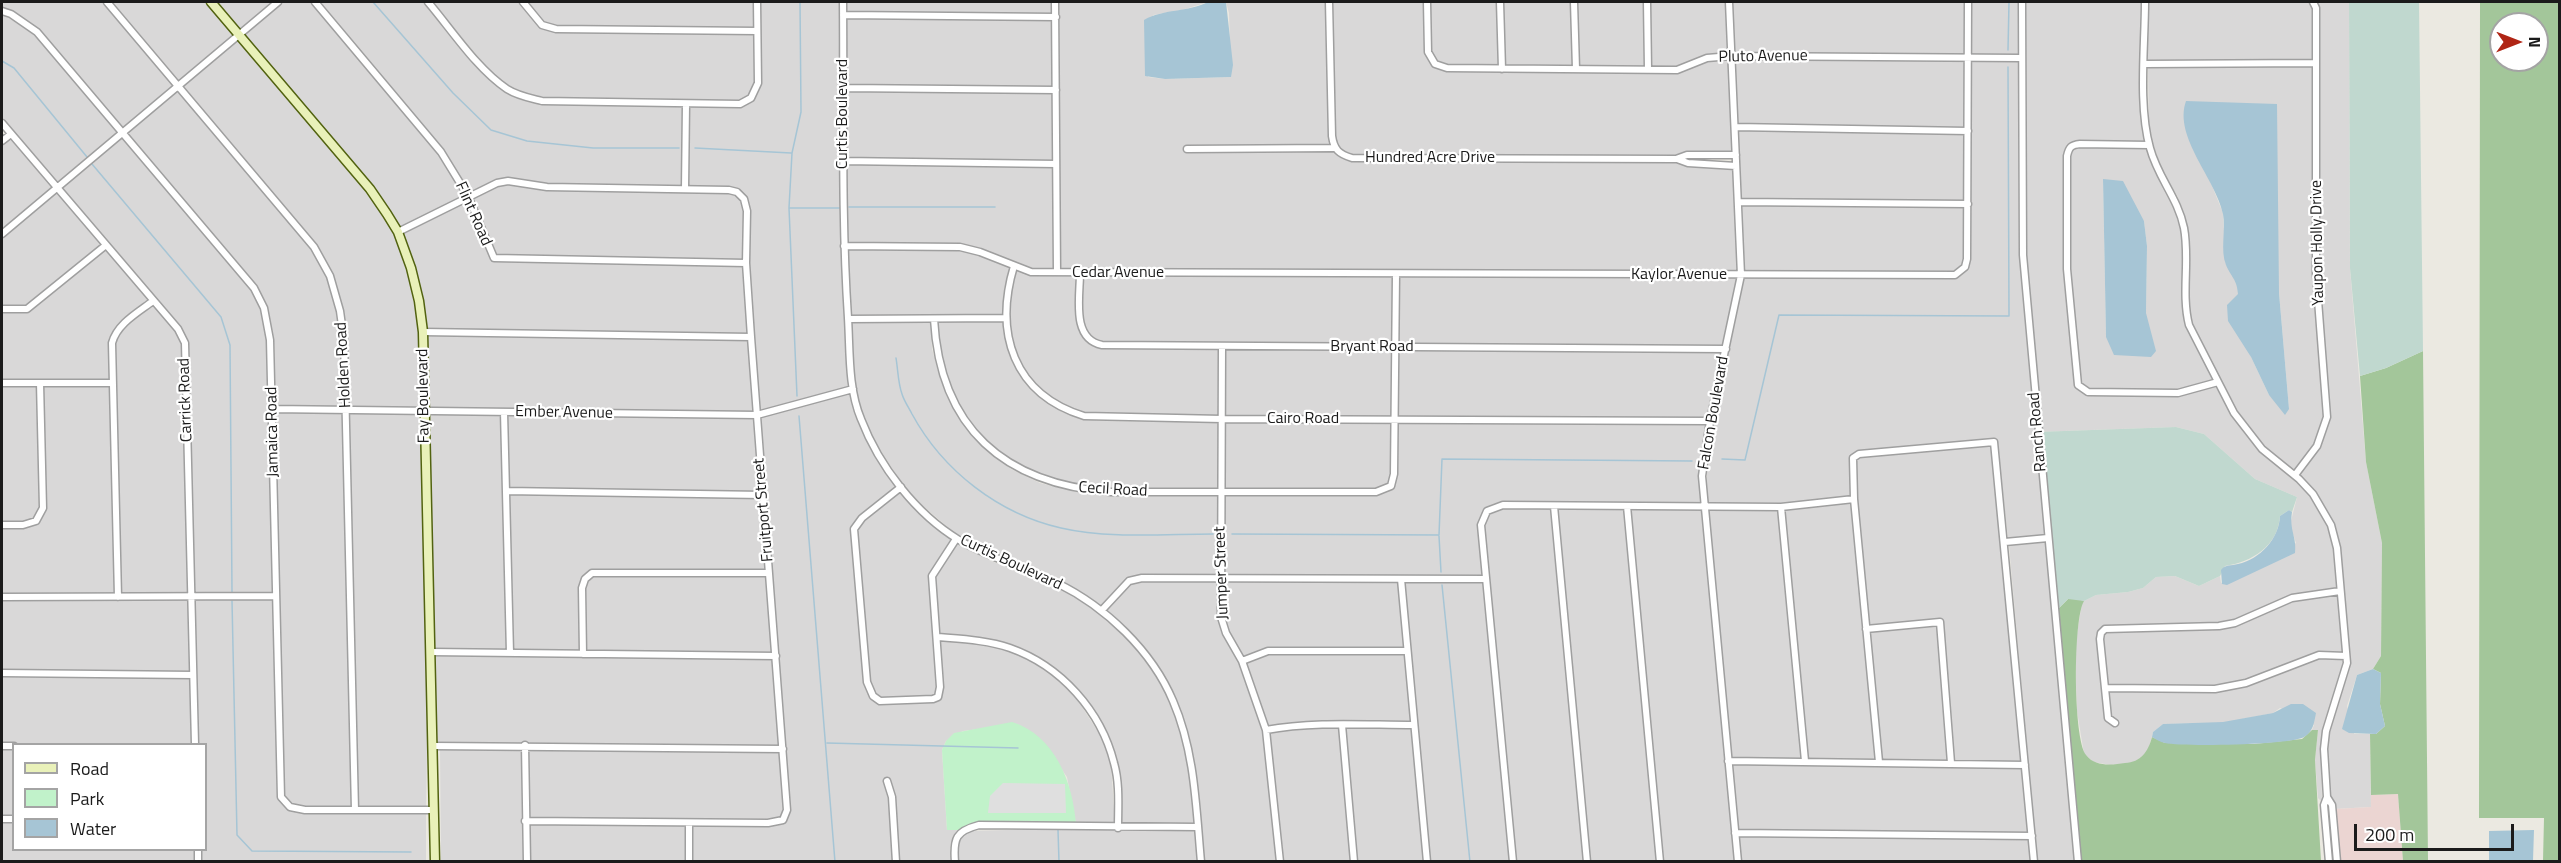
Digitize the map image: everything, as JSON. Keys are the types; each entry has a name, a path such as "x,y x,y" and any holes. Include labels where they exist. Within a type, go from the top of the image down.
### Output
{"street":[{"name":"Holden Road","path":"107,2 314,247 330,276 340,311 346,409 355,810"},
{"name":"Fay Boulevard","path":"211,2 370,189 398,232 417,290 423,332 435,861"},
{"path":"2,234 278,2"},
{"name":"Flint Road","path":"315,2 441,152 468,196 494,258 746,263"},
{"path":"428,2 490,76 507,89 524,97 542,101 686,104 740,104 751,98 757,88 757,2"},
{"path":"523,2 542,25 556,29 758,31"},
{"name":"Curtis Boulevard","path":"843,2 844,246 853,389 860,418 870,440 901,487 920,508 957,538 992,558 1057,583 1102,610 1135,643 1157,672 1173,700 1186,736 1201,861"},
{"path":"1055,2 1057,272"},
{"path":"1188,149 1334,148 1329,2"},
{"name":"Pluto Avenue","path":"1427,2 1428,52 1435,64 1447,68 1677,69 1707,58 1731,56 2021,58"},
{"path":"1500,2 1502,69"},
{"path":"1574,2 1576,69"},
{"path":"1647,2 1648,69"},
{"name":"Falcon Boulevard","path":"1729,2 1741,275 1703,465 1704,507 1738,861"},
{"path":"1738,202 1968,204 1968,2"},
{"name":"Ranch Road","path":"2022,2 2023,255 2078,861"},
{"path":"2145,2 2144,118 2149,145 2160,174 2175,198 2185,232 2186,312 2189,325 2225,398 2262,449 2295,475 2313,494 2331,525 2337,548 2346,656 2345,670 2326,731 2324,749 2327,797 2324,805 2329,861"},
{"name":"Yaupon Holly Drive","path":"2295,475 2317,446 2327,417 2316,274 2316,8 2313,2"},
{"name":"Jamaica Road","path":"2,11 37,32 254,288 264,308 270,340 281,797 290,807 304,810 434,810"},
{"path":"843,15 1056,17"},
{"path":"2145,64 2316,63"},
{"path":"844,88 1056,90"},
{"path":"398,232 468,196 497,183 508,181 547,187 685,189 686,104"},
{"name":"Carrick Road","path":"2,123 178,329 185,343 195,743"},
{"path":"1735,127 1968,131"},
{"path":"2,141 11,134"},
{"path":"2149,145 2080,144 2069,148 2067,156 2067,269 2078,385 2088,392 2178,393 2218,382"},
{"name":"Hundred Acre Drive","path":"1334,148 1341,154 1352,158 1676,159 1688,163 1736,166"},
{"name":"Hundred Acre Drive","path":"1676,159 1687,155 1736,155"},
{"path":"843,161 1056,164"},
{"name":"Fruitport Street","path":"685,189 738,192 744,199 747,211 746,263 787,810 783,820 768,823 689,823"},
{"name":"Kaylor Avenue","path":"1396,274 1947,276 1961,272 1965,267 1968,204"},
{"path":"2,309 27,309 106,245"},
{"name":"Cedar Avenue","path":"844,246 960,247 980,252 1031,272 1396,274"},
{"name":"Cairo Road","path":"1014,266 1007,290 1006,318 1016,363 1035,390 1064,410 1084,416 1221,419 1710,421"},
{"name":"Bryant Road","path":"1080,273 1082,332 1093,343 1222,347 1726,349"},
{"path":"1394,420 1396,274"},
{"path":"118,597 112,343 115,333 153,301"},
{"path":"848,319 1006,318"},
{"name":"Cecil Road","path":"934,319 935,348 944,380 956,407 973,430 991,450 1013,466 1041,480 1077,490 1376,492 1390,486 1394,474 1394,420"},
{"path":"423,332 751,337"},
{"name":"Jumper Street","path":"1222,347 1221,616 1226,633 1242,662 1266,730 1280,861"},
{"path":"2,383 113,383"},
{"path":"2,525 23,525 36,521 43,508 40,383"},
{"name":"Ember Avenue","path":"272,409 757,415 853,389"},
{"path":"504,412 510,653"},
{"path":"1879,762 1854,499 1853,458 1859,454 1994,441 2034,861"},
{"path":"901,487 862,518 854,529 867,682 873,696 880,700 938,697 940,687 932,576 957,538"},
{"path":"506,491 763,495"},
{"path":"1513,861 1486,579 1482,525 1487,511 1503,505 1781,507 1854,499"},
{"path":"1554,506 1587,861"},
{"path":"1627,506 1660,861"},
{"path":"1781,507 1805,761"},
{"path":"2005,542 2048,537"},
{"path":"583,654 582,588 585,579 592,573 769,573"},
{"path":"1102,610 1129,581 1142,578 1486,579"},
{"path":"1401,579 1427,861"},
{"path":"2115,723 2108,718 2100,639 2105,629 2219,626 2235,623 2292,598 2340,591"},
{"path":"2,597 276,596"},
{"path":"1866,629 1940,622 1951,763"},
{"path":"937,637 990,643 1010,648 1043,664 1066,681 1093,716 1105,737 1114,764 1118,788 1118,828"},
{"path":"1242,662 1268,651 1407,651"},
{"path":"431,652 776,657"},
{"path":"2105,688 2215,689 2246,682 2311,657 2346,656"},
{"path":"2,673 193,675"},
{"path":"1266,730 1292,725 1414,725"},
{"path":"1342,725 1354,861"},
{"path":"525,745 527,861"},
{"path":"433,746 783,749"},
{"path":"1728,761 2025,765"},
{"path":"887,781 892,797 896,861"},
{"path":"2327,797 2332,805 2337,861"},
{"path":"525,821 689,823 689,861"},
{"path":"955,861 956,837 964,829 979,825 1198,827"},
{"path":"1735,833 2032,836"}],"shaded area":[{"path":"2,2 103,2 174,85 123,128 39,30 2,8"},
{"path":"111,2 207,2 235,34 179,81"},
{"path":"215,2 274,2 240,31"},
{"path":"282,2 311,2 439,154 464,195 399,228 244,35"},
{"path":"319,2 424,2 488,78 506,92 523,100 542,104 683,107 682,186 547,184 508,179 495,180 469,192 444,151"},
{"path":"431,2 519,2 539,26 556,31 754,33 754,87 749,96 739,101 542,98 525,94 509,87 493,74"},
{"path":"526,2 754,2 754,28 556,26 544,23"},
{"path":"760,2 840,2 841,249 849,387 759,411 748,200 738,189 688,186 689,107 740,107 753,100 759,91"},
{"path":"846,2 1052,2 1052,14 846,12"},
{"path":"1059,2 1208,2 1182,10 1153,15 1148,77 1165,79 1231,77 1229,13 1226,2 1326,2 1331,145 1185,146 1185,151 1333,151 1340,157 1352,161 1674,162 1687,166 1733,168 1738,272 1060,269"},
{"path":"1332,2 1424,2 1426,54 1434,68 1447,71 1677,72 1708,60 1728,59 1733,153 1674,156 1352,155 1343,152 1337,147 1335,136"},
{"path":"1430,2 1497,2 1499,66 1447,66 1437,62 1431,52"},
{"path":"1503,2 1571,2 1573,66 1505,66"},
{"path":"1577,2 1643,2 1645,66 1579,66"},
{"path":"1650,2 1726,2 1728,53 1705,55 1677,67 1651,66"},
{"path":"1732,2 1965,2 1965,54 1734,53"},
{"path":"1971,2 2142,2 2141,118 2145,142 2073,142 2067,146 2064,155 2064,269 2075,386 2088,395 2178,396 2216,385 2244,433 2260,451 2297,481 2311,496 2328,526 2334,548 2337,589 2292,595 2234,620 2218,624 2113,625 2098,632 2105,718 2115,727 2119,723 2111,717 2109,691 2216,691 2319,658 2343,658 2342,670 2323,730 2322,802 2318,798 2315,760 2318,730 2312,730 2314,725 2280,708 2273,713 2223,723 2163,724 2153,732 2148,752 2133,763 2111,765 2093,762 2084,754 2077,711 2076,685 2076,640 2082,602 2096,595 2143,588 2156,577 2175,576 2199,586 2220,576 2221,583 2296,543 2290,525 2297,497 2255,479 2204,434 2176,427 2036,432 2049,535 2008,539 1997,438 1857,452 1849,457 1850,497 1781,504 1707,504 1707,455 1743,277 1947,279 1962,275 1968,268 1971,259 1971,59 2024,55 1971,54"},
{"path":"2148,2 2308,2 2313,8 2313,60 2148,61"},
{"path":"2316,2 2349,2 2350,268 2366,462 2382,543 2381,656 2373,669 2357,675 2347,706 2354,734 2370,734 2371,807 2335,809 2330,795 2327,749 2329,731 2350,663 2343,591 2334,524 2316,493 2299,475 2320,447 2330,417 2319,274 2319,7"},
{"path":"2,14 35,34 119,132 58,184 2,118"},
{"path":"846,17 1053,20 1053,87 847,85"},
{"path":"239,39 368,190 395,233 416,301 420,332 421,408 349,406 344,311 333,275 317,246 183,86"},
{"path":"1735,58 1965,59 1965,128 1738,125"},
{"path":"2313,66 2313,274 2324,417 2314,445 2294,471 2264,447 2249,430 2228,396 2192,324 2189,311 2188,232 2178,197 2163,173 2149,132 2148,67","holes":["2210,181 2279,293 2289,409 2269,395 2251,357 2237,282 2226,264 2223,213"]},
{"path":"178,89 312,248 327,277 337,312 343,406 275,406 274,340 267,308 257,287 127,133"},
{"path":"847,91 1053,92 1053,161 846,158"},
{"path":"1738,130 1965,133 1964,201 1741,199"},
{"path":"122,137 252,290 261,309 267,340 273,594 195,594 188,342 181,328 61,188"},
{"path":"10,138 53,188 2,231 2,144"},
{"path":"2074,147 2147,148 2157,175 2172,199 2182,233 2183,312 2193,342 2214,380 2178,390 2089,390 2081,384 2070,269 2070,156","holes":["2103,179 2144,221 2147,246 2146,313 2106,337"]},
{"path":"846,164 1053,167 1054,269 1032,269 981,249 961,244 847,244"},
{"path":"498,185 736,194 741,200 744,211 743,260 496,255 472,197"},
{"path":"57,192 101,245 26,306 2,306 2,237"},
{"path":"466,200 486,250 493,260 744,266 748,334 426,329 402,233"},
{"path":"1742,205 1964,206 1963,266 1954,273 1744,272"},
{"path":"105,249 148,300 112,332 109,343 110,380 2,380 2,312 29,311"},
{"path":"847,249 960,250 979,254 1011,267 1004,289 1003,316 851,316"},
{"path":"1016,269 1077,275 1077,322 1080,333 1092,346 1219,350 1218,416 1085,414 1065,408 1038,388 1019,362 1009,318 1010,290"},
{"path":"1083,275 1393,276 1392,344 1094,341 1085,331 1083,321"},
{"path":"1399,276 1737,277 1723,346 1398,344"},
{"path":"152,305 176,331 182,344 188,594 121,594 115,343 117,334"},
{"path":"1003,321 1013,363 1022,379 1033,392 1062,412 1083,419 1103,421 1218,422 1218,489 1077,487 1042,478 1015,464 993,448 975,429 959,406 947,379 938,348 937,322"},
{"path":"851,322 931,322 932,349 941,381 954,408 970,432 988,451 1011,469 1040,483 1077,492 1111,495 1218,495 1218,575 1142,575 1129,578 1101,606 1059,580 994,556 958,536 903,486 873,438 863,417 856,389"},
{"path":"426,335 748,339 753,412 427,408"},
{"path":"1392,349 1391,417 1225,417 1225,350"},
{"path":"1398,349 1722,352 1708,418 1397,417"},
{"path":"110,385 115,594 2,595 2,527 24,527 37,524 46,509 43,386"},
{"path":"2,386 37,386 39,508 34,519 23,522 2,522"},
{"path":"850,393 857,418 868,441 897,487 851,529 866,691 871,698 880,703 941,700 943,687 940,640 989,645 1009,651 1041,666 1064,683 1102,738 1111,764 1115,825 1076,824 1067,777 1060,767 980,729 963,731 946,741 942,750 947,830 959,830 953,836 950,848 951,861 899,861 895,796 889,777 883,779 889,797 893,861 692,861 692,826 768,826 784,823 790,809 760,417"},
{"path":"343,411 352,807 305,807 292,805 284,796 275,412"},
{"path":"349,411 421,413 430,748 427,748 426,808 358,807"},
{"path":"428,413 501,415 507,650 434,650"},
{"path":"507,415 754,418 760,492 509,488"},
{"path":"1225,422 1391,422 1390,480 1388,484 1376,490 1224,489"},
{"path":"1397,422 1707,423 1701,454 1701,504 1504,502 1493,504 1483,510 1478,524 1483,576 1224,575 1224,495 1376,495 1386,493 1392,489 1396,481"},
{"path":"1991,444 2022,762 1954,760 1943,619 1869,626 1855,459 1860,456"},
{"path":"900,491 953,539 929,576 937,687 932,697 881,698 875,694 870,682 857,530 865,520"},
{"path":"509,494 760,498 766,570 591,570 583,578 579,588 580,651 513,650"},
{"path":"1851,502 1876,759 1808,758 1785,509"},
{"path":"1504,508 1551,509 1584,861 1516,861 1485,525 1489,512"},
{"path":"1624,508 1657,861 1590,861 1557,509"},
{"path":"1630,508 1701,509 1735,861 1663,861"},
{"path":"1708,509 1778,509 1801,758 1730,759"},
{"path":"2050,540 2063,646 2079,861 2037,861 2009,545"},
{"path":"957,542 991,561 1056,585 1100,612 1133,645 1154,673 1170,701 1183,737 1190,774 1194,825 1122,825 1117,763 1108,737 1096,714 1069,679 1045,662 1011,645 940,634 935,577"},
{"path":"593,575 766,576 772,654 586,651 585,589 588,580"},
{"path":"1218,581 1218,617 1223,634 1239,663 1263,730 1277,861 1204,861 1196,773 1189,735 1176,699 1160,670 1138,642 1106,610 1131,583"},
{"path":"1224,581 1398,581 1404,648 1268,648 1243,658 1229,632 1224,616"},
{"path":"1405,581 1483,581 1510,861 1430,861"},
{"path":"2337,594 2343,653 2319,653 2303,657 2245,680 2215,686 2108,685 2103,640 2107,632 2219,629 2236,625 2293,601"},
{"path":"273,599 279,799 288,809 426,813 426,861 201,861 201,851 207,851 207,743 198,743 195,600"},
{"path":"2,600 189,600 190,672 2,671"},
{"path":"1937,625 1948,760 1882,759 1870,632"},
{"path":"1268,653 1405,653 1411,722 1316,721 1268,727 1245,663"},
{"path":"434,655 773,659 779,746 436,743"},
{"path":"2,676 190,677 192,743 2,743"},
{"path":"1316,727 1339,728 1351,861 1284,861 1269,732"},
{"path":"1345,728 1411,728 1424,861 1357,861"},
{"path":"522,748 524,861 441,861 440,749"},
{"path":"528,748 780,751 784,809 780,817 768,820 529,819"},
{"path":"2,749 12,749 12,817 2,817"},
{"path":"1731,764 2022,768 2028,834 1738,830"},
{"path":"1003,783 1065,784 1066,813 988,813 990,796"},
{"path":"2398,794 2403,861 2340,861 2335,809 2371,807 2371,795"},
{"path":"2,822 12,822 12,851 195,851 195,861 2,861"},
{"path":"529,824 686,826 686,861 530,861"},
{"path":"1195,830 1198,861 958,861 959,838 967,831"},
{"path":"1739,836 2029,839 2031,861 1741,861"}],"green space":[{"path":"2349,2 2419,2 2423,351 2386,368 2360,376 2350,268"},
{"path":"2480,2 2559,2 2559,861 2543,861 2544,818 2479,818"},
{"path":"2423,351 2428,861 2403,861 2398,794 2371,795 2370,734 2376,734 2385,726 2380,704 2381,673 2373,669 2381,656 2382,543 2366,462 2360,376 2386,368"},
{"path":"2176,427 2204,434 2255,479 2297,497 2292,512 2289,510 2280,516 2274,536 2262,551 2245,561 2225,566 2220,576 2199,586 2175,576 2156,577 2143,588 2096,595 2084,601 2068,599 2058,609 2036,432"},
{"path":"2075,598 2084,601 2078,630 2076,678 2079,726 2086,755 2094,762 2109,765 2120,764 2140,758 2146,752 2152,737 2165,743 2254,744 2302,739 2312,730 2318,730 2315,760 2321,861 2079,861 2058,609 2068,599"},
{"path":"1012,722 1027,728 1040,738 1059,762 1071,793 1076,824 996,822 967,826 959,830 947,830 942,750 946,741 954,733"}],"water":[{"path":"1208,2 1226,2 1233,65 1231,77 1165,79 1145,76 1144,20 1151,16"},
{"path":"2186,101 2277,104 2279,293 2289,409 2285,415 2269,395 2251,357 2228,321 2227,305 2238,294 2235,281 2224,259 2223,214 2185,129"},
{"path":"2103,179 2123,181 2144,221 2147,246 2146,313 2156,351 2151,357 2114,355 2106,337"},
{"path":"2289,510 2292,512 2291,524 2295,553 2227,585 2222,584 2221,570 2254,558 2261,553 2272,540 2280,516"},
{"path":"2373,669 2381,673 2380,704 2385,726 2376,734 2349,733 2342,729 2357,675"},
{"path":"2291,704 2303,704 2316,713 2309,733 2295,740 2192,745 2165,743 2152,737 2153,732 2163,724 2223,722 2273,713"},
{"path":"2534,830 2533,861 2489,861 2489,831"}],"waterway":[{"path":"373,2 453,93 491,130 527,141 593,148 679,148"},
{"path":"797,396 789,208 792,153 801,112 800,2"},
{"path":"2008,50 2009,2"},
{"path":"2,61 14,68 87,157"},
{"path":"1722,459 1745,460 1779,315 2009,316 2008,67"},
{"path":"695,148 791,153"},
{"path":"92,164 221,317 230,345 232,592"},
{"path":"849,207 995,207"},
{"path":"790,208 841,208"},
{"path":"896,358 903,397 925,435 956,471 995,501 1038,521 1061,528 1098,534 1213,534"},
{"path":"799,416 835,862"},
{"path":"1232,534 1439,535 1442,459 1692,461"},
{"path":"1439,536 1441,572"},
{"path":"1442,585 1470,862"},
{"path":"232,601 237,835 252,851 411,852"},
{"path":"827,743 1018,748"},
{"path":"1058,830 1059,862"}]}
